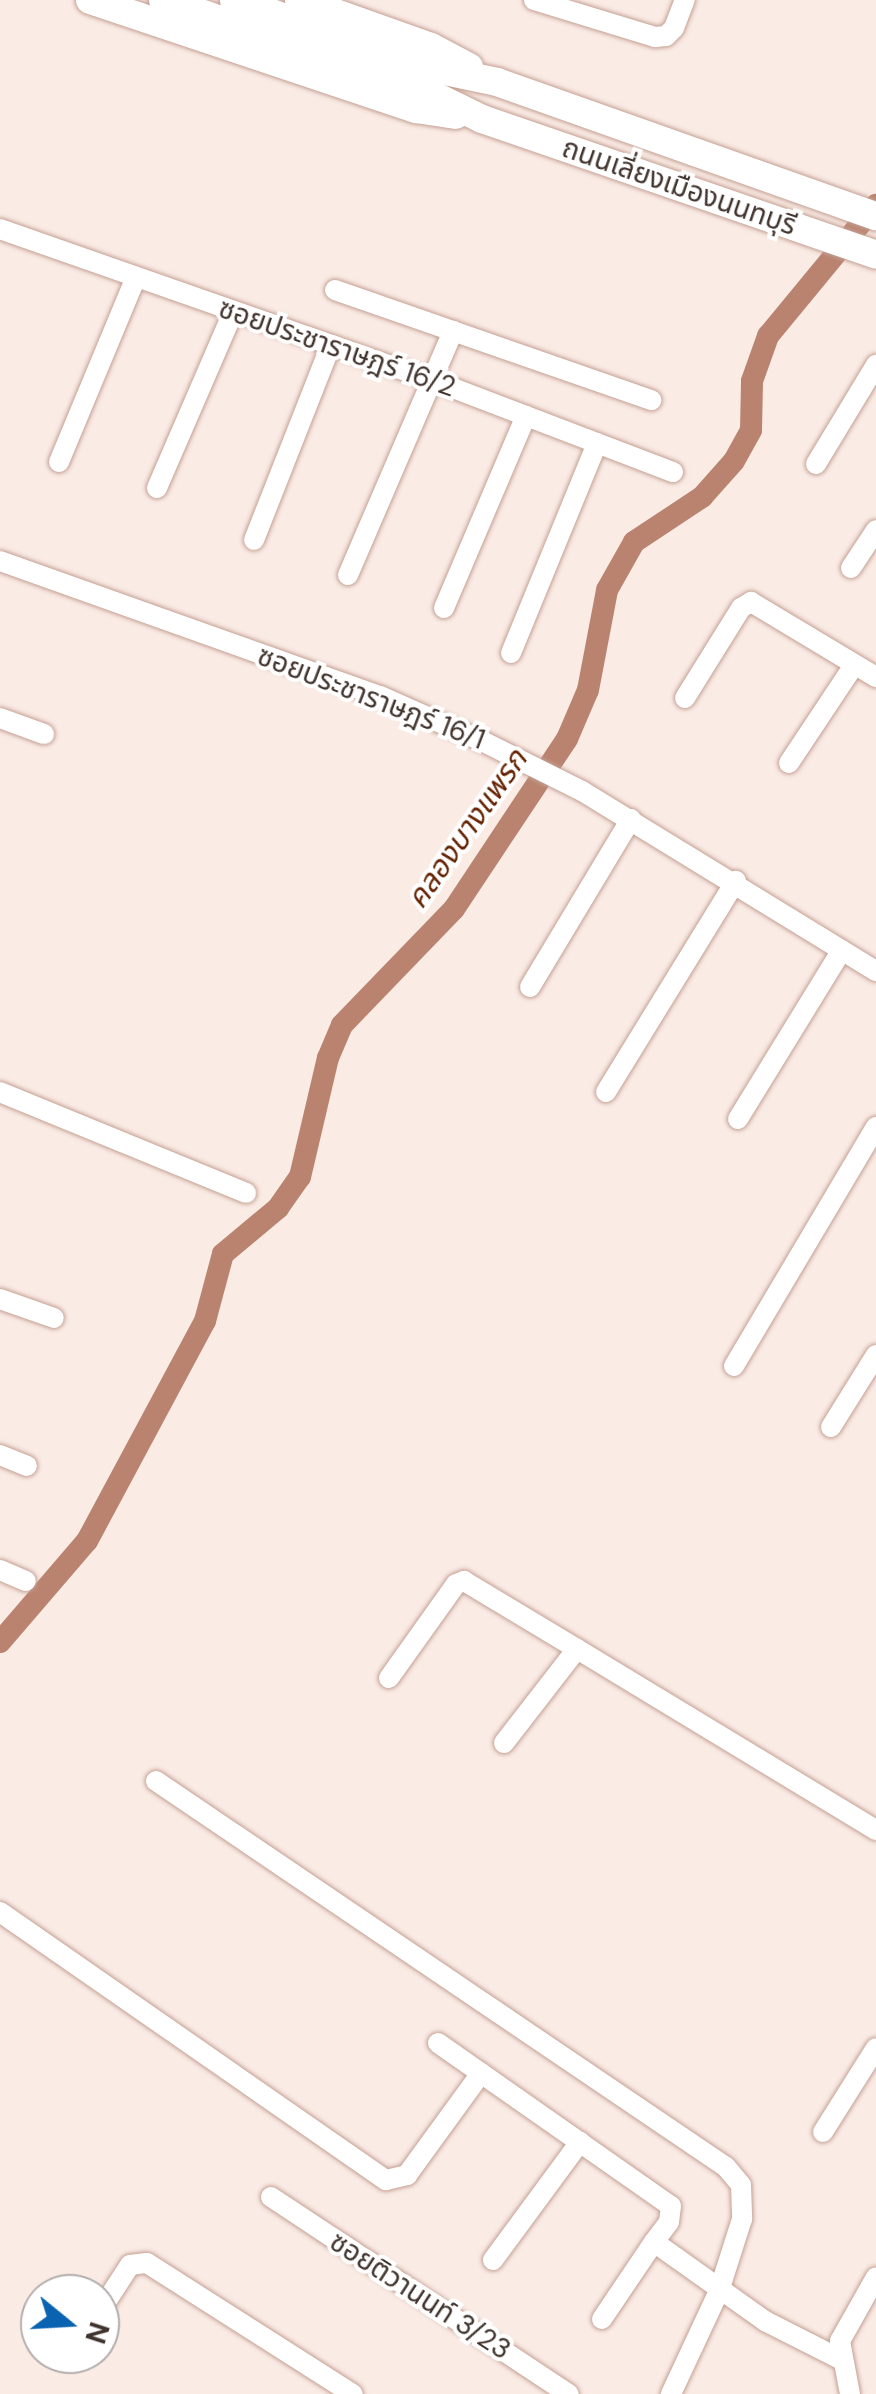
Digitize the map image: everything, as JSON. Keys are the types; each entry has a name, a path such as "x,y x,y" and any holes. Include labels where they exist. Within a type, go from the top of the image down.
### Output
{"main road":[{"name":"ถนนเลี่ยงเมืองนนทบุรี","path":"90,0 416,109 482,119"},
{"name":"ถนนเลี่ยงเมืองนนทบุรี","path":"163,0 296,22 482,119 876,255"},
{"name":"ถนนเลี่ยงเมืองนนทบุรี","path":"234,0 426,67 496,82 876,216"}],"street":[{"path":"534,0 655,37 666,36 674,28 686,0"},
{"name":"ซอยประชาราษฎร์ 16/2","path":"0,230 432,380 673,472"},
{"path":"59,462 136,277"},
{"path":"335,290 651,400"},
{"path":"156,488 233,312"},
{"path":"348,575 453,331"},
{"path":"254,540 330,345"},
{"path":"816,464 876,365"},
{"path":"444,608 526,416"},
{"path":"511,652 597,443"},
{"path":"851,568 876,530"},
{"name":"ซอยประชาราษฎร์ 16/1","path":"0,561 380,696 533,766 582,790 736,881 876,971"},
{"path":"685,698 746,603 758,605 876,678"},
{"path":"789,763 854,665"},
{"path":"0,718 44,734"},
{"path":"530,986 631,820"},
{"path":"606,1092 736,881"},
{"path":"738,1119 842,950"},
{"path":"0,1092 246,1193"},
{"path":"734,1366 876,1127"},
{"path":"0,1298 54,1318"},
{"path":"831,1427 876,1355"},
{"path":"0,1455 27,1466"},
{"path":"0,1570 26,1581"},
{"path":"390,1678 456,1584 464,1581 876,1830"},
{"path":"504,1743 577,1649"},
{"path":"156,1781 726,2167 741,2185 745,2202 718,2291 671,2394"},
{"path":"0,1912 386,2180 407,2174 481,2073"},
{"path":"438,2043 671,2206 669,2222 602,2319"},
{"path":"823,2132 876,2048"},
{"path":"493,2260 580,2142"},
{"name":"ซอยติวานนท์ 3/23","path":"271,2196 569,2394"},
{"path":"654,2242 718,2291 784,2332 842,2360"},
{"path":"120,2280 130,2265 148,2263 353,2394"},
{"path":"850,2394 842,2360 843,2330 876,2278"}],"waterway":[{"name":"คลองบางแพรก","path":"0,1642 87,1541 205,1321 223,1254 278,1208 300,1177 328,1058 342,1025 454,909 567,739 588,690 607,590 634,542 702,497 734,461 751,430 752,381 768,336 876,205"}]}
